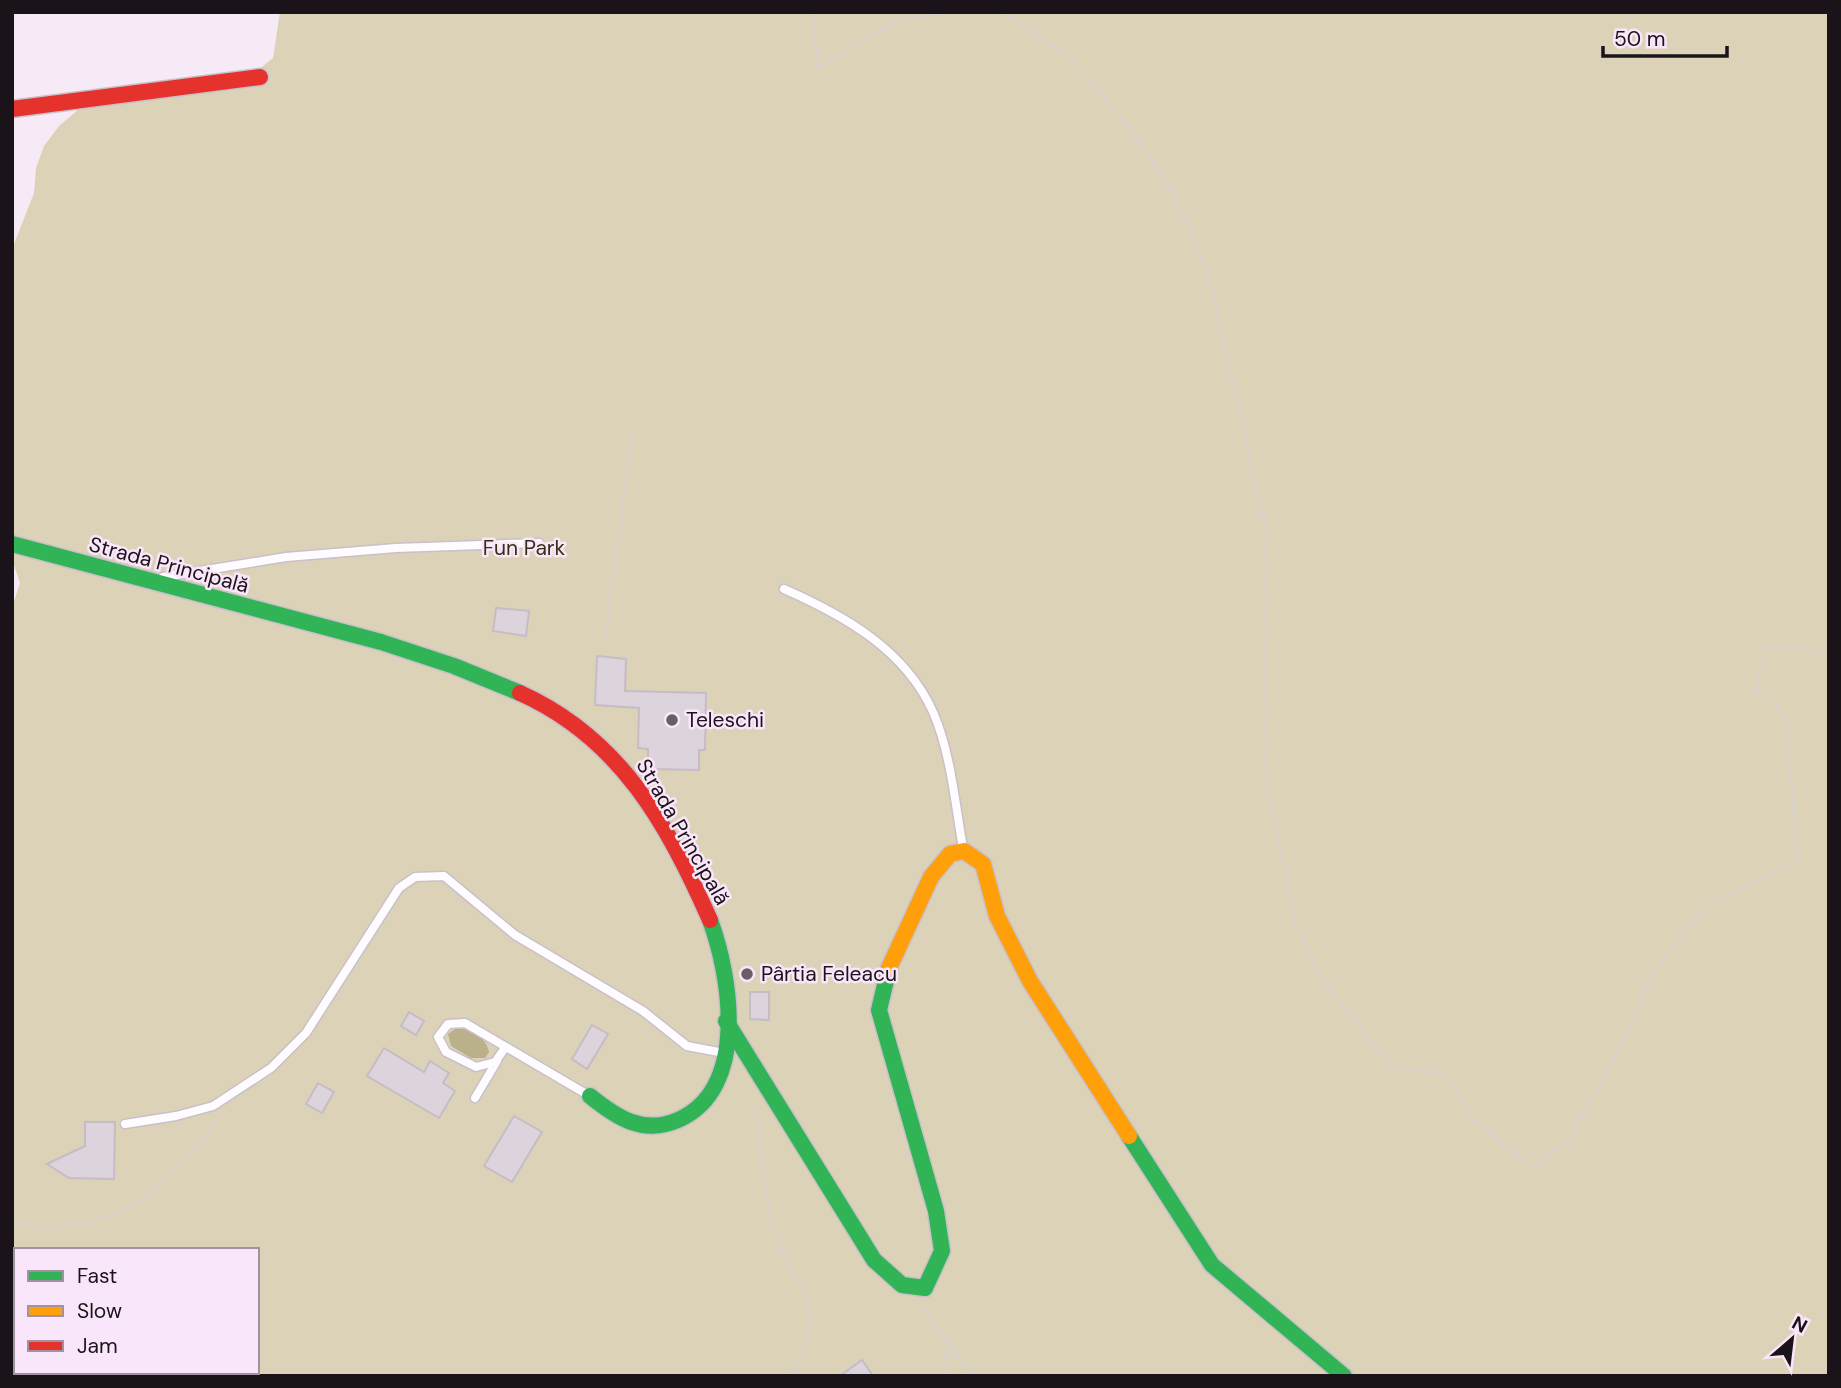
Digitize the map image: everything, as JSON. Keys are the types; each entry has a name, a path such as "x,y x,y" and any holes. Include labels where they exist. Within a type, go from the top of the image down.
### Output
{"street":[{"path":"12,109 260,77"},
{"name":"Strada Principală","path":"12,544 375,640 447,663 560,713 618,761 638,790 705,906 719,940 725,970 724,1053 722,1070 708,1098 683,1119 645,1126 613,1115 590,1097"},
{"path":"726,1021 874,1260 893,1280 911,1290 925,1288 942,1251 936,1211 879,1010 886,974 931,877 950,854 964,851 983,864 997,916 1037,992 1212,1265 1345,1376"}],"lane":[{"path":"138,579 191,574 286,557 539,543"},
{"path":"784,589 837,612 897,658 933,712 948,767 964,851"},
{"path":"125,1124 197,1111 232,1094 271,1068 306,1033 400,888 409,880 435,874 454,882 515,935 643,1011 687,1046 724,1053"},
{"path":"499,1058 483,1067 464,1064 441,1047 438,1042 439,1032 448,1024 465,1023 590,1097"},
{"path":"475,1098 505,1048"}],"path":[{"path":"812,12 818,68 895,20 945,12"},
{"path":"1000,12 1068,56 1121,118 1168,183 1207,270 1266,528 1266,782 1296,924 1324,982 1392,1068 1443,1073 1479,1125 1535,1168 1568,1140 1604,1079 1658,966 1708,902 1798,863 1785,714 1755,686 1769,645 1829,653"},
{"path":"605,641 632,434"},
{"path":"12,1224 78,1225 127,1209 182,1166 232,1094"},
{"path":"754,1103 769,1209 784,1255 809,1303 810,1333 790,1376"},
{"path":"911,1290 948,1346 972,1376"},
{"path":"946,1376 948,1346"}],"green space":[{"name":"Fun Park","path":"280,12 1829,12 1829,1376 12,1376 12,608 20,583 12,559 12,249 34,193 36,168 44,146 59,126 78,110 253,74 273,58"}],"shaded area":[{"path":"456,1028 472,1032 485,1042 489,1052 485,1058 471,1058 451,1046 448,1034"}],"building":[{"path":"496,608 529,611 526,636 493,631"},
{"name":"Teleschi","path":"597,656 626,659 625,691 706,693 705,750 699,750 699,770 648,769 648,749 638,748 639,708 595,705"},
{"path":"750,992 769,992 769,1020 750,1019"},
{"path":"409,1012 424,1021 416,1035 401,1026"},
{"path":"592,1025 608,1034 587,1069 572,1059"},
{"path":"384,1048 424,1072 430,1061 449,1073 443,1083 455,1091 439,1118 367,1076"},
{"path":"318,1083 334,1092 322,1113 306,1104"},
{"path":"514,1116 542,1132 512,1182 484,1166"},
{"path":"85,1122 115,1122 114,1179 69,1178 47,1164 85,1146"},
{"path":"862,1360 873,1376 840,1376"}],"traffic: fast":[{"path":"12,544 381,642 454,666 520,693"},
{"path":"590,1096 620,1117 653,1126 678,1120 701,1105 716,1084 725,1058 728,1000 718,944 710,920"},
{"path":"726,1021 874,1260 902,1285 925,1288 942,1251 936,1211 879,1010 889,968"},
{"path":"1129,1136 1212,1265 1344,1376"}],"traffic: slow":[{"path":"889,968 931,877 950,854 964,851 983,864 997,916 1030,981 1129,1136"}],"traffic: jam":[{"path":"12,109 260,77"},
{"path":"520,693 555,712 586,734 613,759 657,817 694,884 710,920"}],"place":[{"name":"Teleschi","path":"672,720"},
{"name":"Pârtia Feleacu","path":"747,974"}]}
